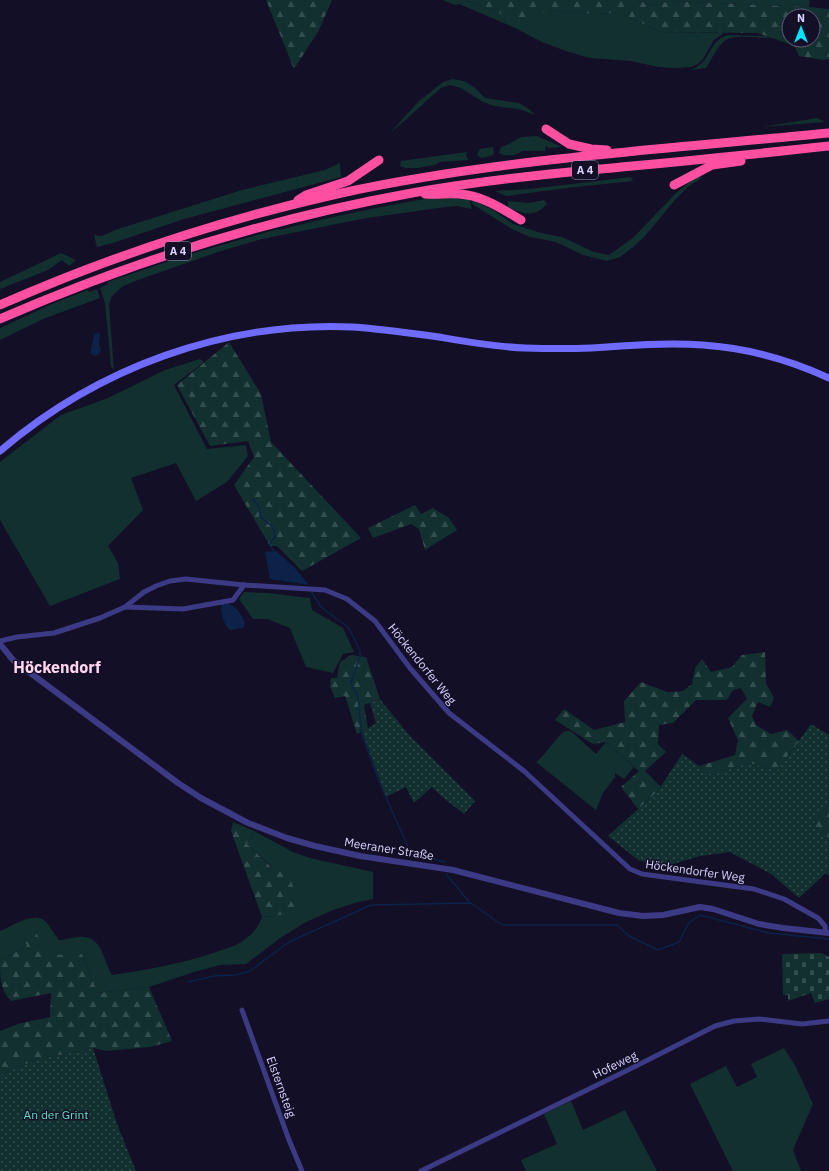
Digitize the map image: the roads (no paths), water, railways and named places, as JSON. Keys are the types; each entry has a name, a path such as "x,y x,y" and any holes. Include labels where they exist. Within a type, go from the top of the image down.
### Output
{"highway":[{"path":"546,129 569,144 591,149 634,152"},
{"name":"A 4","path":"0,305 98,264 153,245 205,228 290,205 338,194 459,172 634,152 829,133"},
{"name":"A 4","path":"0,319 106,275 162,256 251,228 328,209 472,183 546,174 829,146"},
{"path":"674,185 712,165 743,161 759,154"},
{"path":"290,205 306,195 348,181 379,160"},
{"path":"412,193 436,195 453,193 466,194 481,198 521,220"}],"main road":[{"path":"0,451 27,429 65,403 124,372 170,353 224,339 292,328 352,327 413,333 472,343 522,348 657,344 705,345 746,351 780,359 829,378"}],"street":[{"name":"Höckendorfer Weg","path":"0,643 17,637 54,634 100,618 125,607 144,592 170,581 186,579 244,585 325,590 348,599 375,621 410,668 449,713 524,771 630,869 642,874 754,889 784,899 818,918 825,926 828,933"},
{"path":"125,607 183,609 233,600 244,585"},
{"name":"Meeraner Straße","path":"0,643 13,660 178,783 228,813 248,823 287,838 360,856 453,870 619,913 643,916 662,915 700,907 713,909 759,924 828,933"},
{"name":"Elsternsteig","path":"242,1010 289,1140 302,1171"},
{"name":"Hofeweg","path":"420,1171 629,1070 715,1026 734,1021 759,1019 802,1024 829,1021"}],"water":[{"path":"98,332 100,334 99,345 101,350 98,355 95,356 91,354 91,350 94,335"},
{"path":"276,551 294,567 309,585 270,579 265,552"},
{"path":"226,602 236,608 241,614 245,625 243,628 230,630 226,625 221,606 222,603"}],"waterway":[{"path":"253,499 259,507 260,516 272,526 275,537 270,543 270,546 274,551"},
{"path":"312,593 321,607 348,627 360,651 360,656 351,683 358,697 362,735 378,779 411,854 445,862"},
{"path":"447,875 470,903"},
{"path":"188,982 214,976 236,975 250,971 289,942 371,905 471,903 502,925 617,925 629,936 658,950 679,942 689,923 700,915 769,933 829,939"}],"district":[{"name":"Höckendorf","path":"57,667"}],"park label":[{"name":"An der Grint","path":"56,1115"}]}
